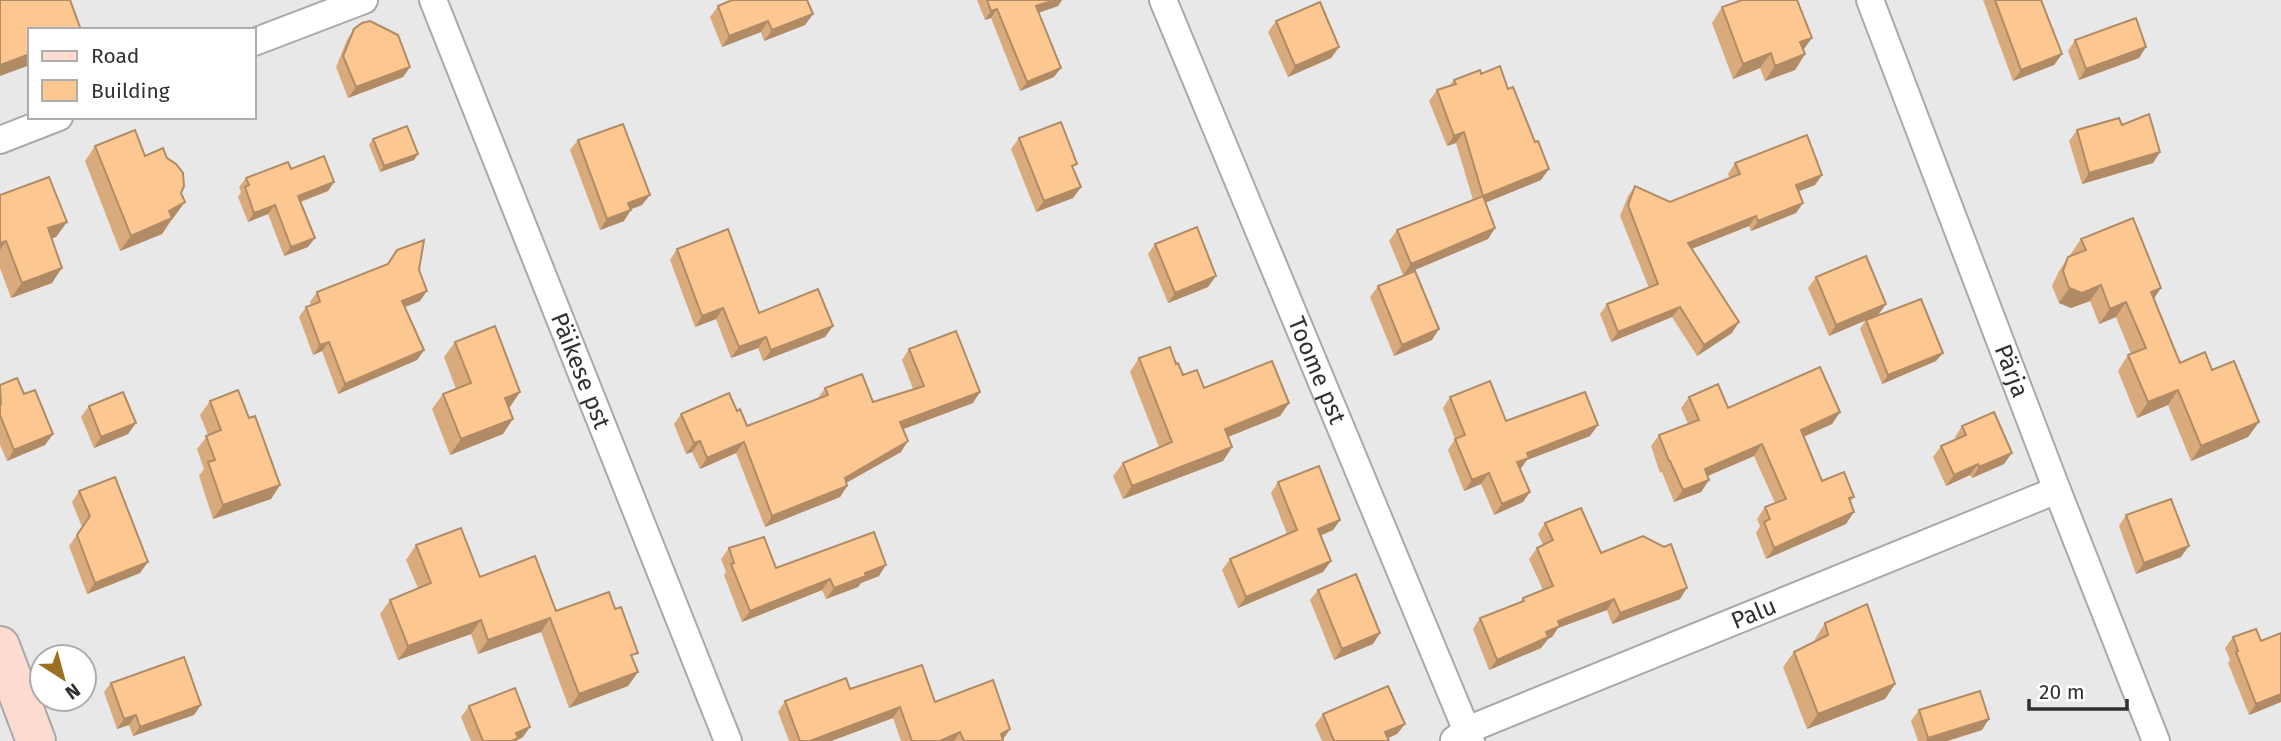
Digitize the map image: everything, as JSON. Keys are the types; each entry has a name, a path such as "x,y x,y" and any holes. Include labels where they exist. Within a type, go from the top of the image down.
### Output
{"main road":[{"path":"0,646 36,741"}],"street":[{"path":"256,41 364,0"},
{"name":"Päikese pst","path":"433,0 729,741"},
{"name":"Toome pst","path":"1163,0 1463,737"},
{"name":"Pärja","path":"1870,0 2156,741"},
{"path":"0,140 54,119"},
{"name":"Palu","path":"1463,737 2057,489"}],"building":[{"path":"0,0 70,0 80,28 28,28 28,55 0,65"},
{"path":"732,0 807,0 813,14 772,30 768,21 729,36 718,6"},
{"path":"987,0 1055,0 1036,6 1061,68 1027,82 997,9 991,11"},
{"path":"1742,0 1797,0 1812,38 1800,42 1805,54 1775,66 1771,53 1743,64 1722,7"},
{"path":"1995,0 2041,0 2062,54 2021,70"},
{"path":"1320,2 1339,47 1295,66 1276,21"},
{"path":"2136,18 2146,47 2086,69 2075,40"},
{"path":"370,21 398,35 410,67 356,87 343,56 354,29"},
{"path":"1500,66 1508,89 1513,87 1549,169 1483,196 1464,132 1454,136 1437,90 1456,84 1454,80 1480,70 1481,74"},
{"path":"2149,114 2160,152 2089,173 2077,130 2119,118 2122,125"},
{"path":"1061,122 1077,164 1072,166 1081,187 1044,201 1019,138"},
{"path":"623,124 650,195 628,203 631,210 607,219 578,140"},
{"path":"407,126 418,154 384,166 373,139"},
{"path":"135,130 145,156 163,148 167,158 183,173 184,186 181,193 185,202 169,211 172,218 131,236 95,146"},
{"path":"1807,135 1822,175 1796,185 1803,203 1758,221 1756,216 1688,243 1739,322 1704,345 1680,307 1618,332 1607,304 1658,284 1628,205 1635,186 1670,202 1740,174 1735,163"},
{"path":"324,156 334,182 298,196 315,238 291,247 275,205 254,213 245,187 249,185 246,178 288,162 291,169"},
{"path":"49,177 67,222 48,228 62,268 22,283 6,241 0,243 0,195"},
{"path":"1483,196 1495,228 1411,264 1397,230"},
{"path":"2133,218 2161,288 2151,292 2180,363 2205,352 2212,370 2234,361 2259,422 2201,446 2178,390 2148,402 2128,355 2146,348 2126,302 2110,309 2101,285 2082,293 2069,288 2063,271 2068,257 2086,250 2081,239"},
{"path":"1197,227 1216,276 1175,293 1155,244"},
{"path":"728,229 759,313 818,289 833,326 771,350 766,337 739,347 723,308 702,316 677,249"},
{"path":"424,240 419,270 427,291 402,301 424,350 345,384 329,342 320,345 306,307 320,302 317,292 388,264 397,250"},
{"path":"1866,256 1886,304 1836,325 1816,277"},
{"path":"1415,271 1439,329 1402,345 1378,286"},
{"path":"1921,299 1943,353 1888,375 1866,320"},
{"path":"495,326 520,392 505,398 513,419 461,439 443,394 471,383 455,342"},
{"path":"956,331 980,392 900,422 908,441 845,478 847,486 772,516 744,442 707,458 700,441 694,443 681,414 729,393 747,426 828,395 825,388 862,374 873,402 924,386 909,349"},
{"path":"1170,347 1183,375 1197,370 1204,388 1272,361 1289,403 1225,429 1232,447 1132,486 1123,463 1172,442 1139,358"},
{"path":"1820,367 1840,412 1801,430 1822,481 1844,472 1854,497 1849,498 1854,512 1774,548 1764,522 1770,519 1765,507 1786,499 1762,444 1705,469 1709,480 1683,490 1659,435 1699,420 1689,397 1718,384 1728,408"},
{"path":"17,378 24,394 35,390 53,434 14,450 0,415 0,385"},
{"path":"1490,381 1506,421 1585,392 1598,425 1527,453 1529,458 1517,462 1530,492 1502,504 1489,473 1472,480 1455,439 1465,435 1450,397"},
{"path":"238,390 249,418 255,416 280,485 223,505 208,462 215,460 206,436 221,430 210,401"},
{"path":"123,392 136,423 101,437 89,406"},
{"path":"1994,412 2012,453 1954,475 1941,446 1966,435 1962,426"},
{"path":"1319,466 1340,520 1318,529 1331,561 1246,597 1230,559 1297,530 1278,482"},
{"path":"115,477 148,562 95,583 77,535 90,516 79,491"},
{"path":"2171,499 2189,546 2144,563 2126,515"},
{"path":"1581,508 1601,553 1643,536 1664,547 1671,544 1687,588 1620,613 1614,599 1558,621 1560,626 1546,632 1548,637 1497,660 1480,618 1553,586 1537,548 1553,540 1545,523"},
{"path":"461,528 480,577 535,556 556,611 609,592 615,609 621,607 638,653 631,655 638,672 579,694 550,618 488,640 481,620 408,646 390,600 431,583 416,545"},
{"path":"874,532 886,565 834,588 830,579 750,611 731,564 734,563 729,548 764,537 776,568"},
{"path":"1356,574 1380,633 1342,649 1318,590"},
{"path":"1867,604 1895,684 1818,714 1794,652 1828,635 1825,623"},
{"path":"2256,629 2261,641 2281,633 2281,694 2256,704 2233,637"},
{"path":"184,657 201,705 140,727 136,715 124,719 111,683"},
{"path":"922,665 935,702 993,680 1010,729 1001,734 1003,741 964,741 960,732 940,741 912,741 900,707 810,741 800,741 785,701 846,678 850,689"},
{"path":"1388,686 1405,724 1385,732 1389,741 1334,741 1323,714"},
{"path":"515,688 530,727 516,733 518,738 512,741 483,741 469,706"},
{"path":"1980,691 1989,719 1928,738 1919,710"}]}
